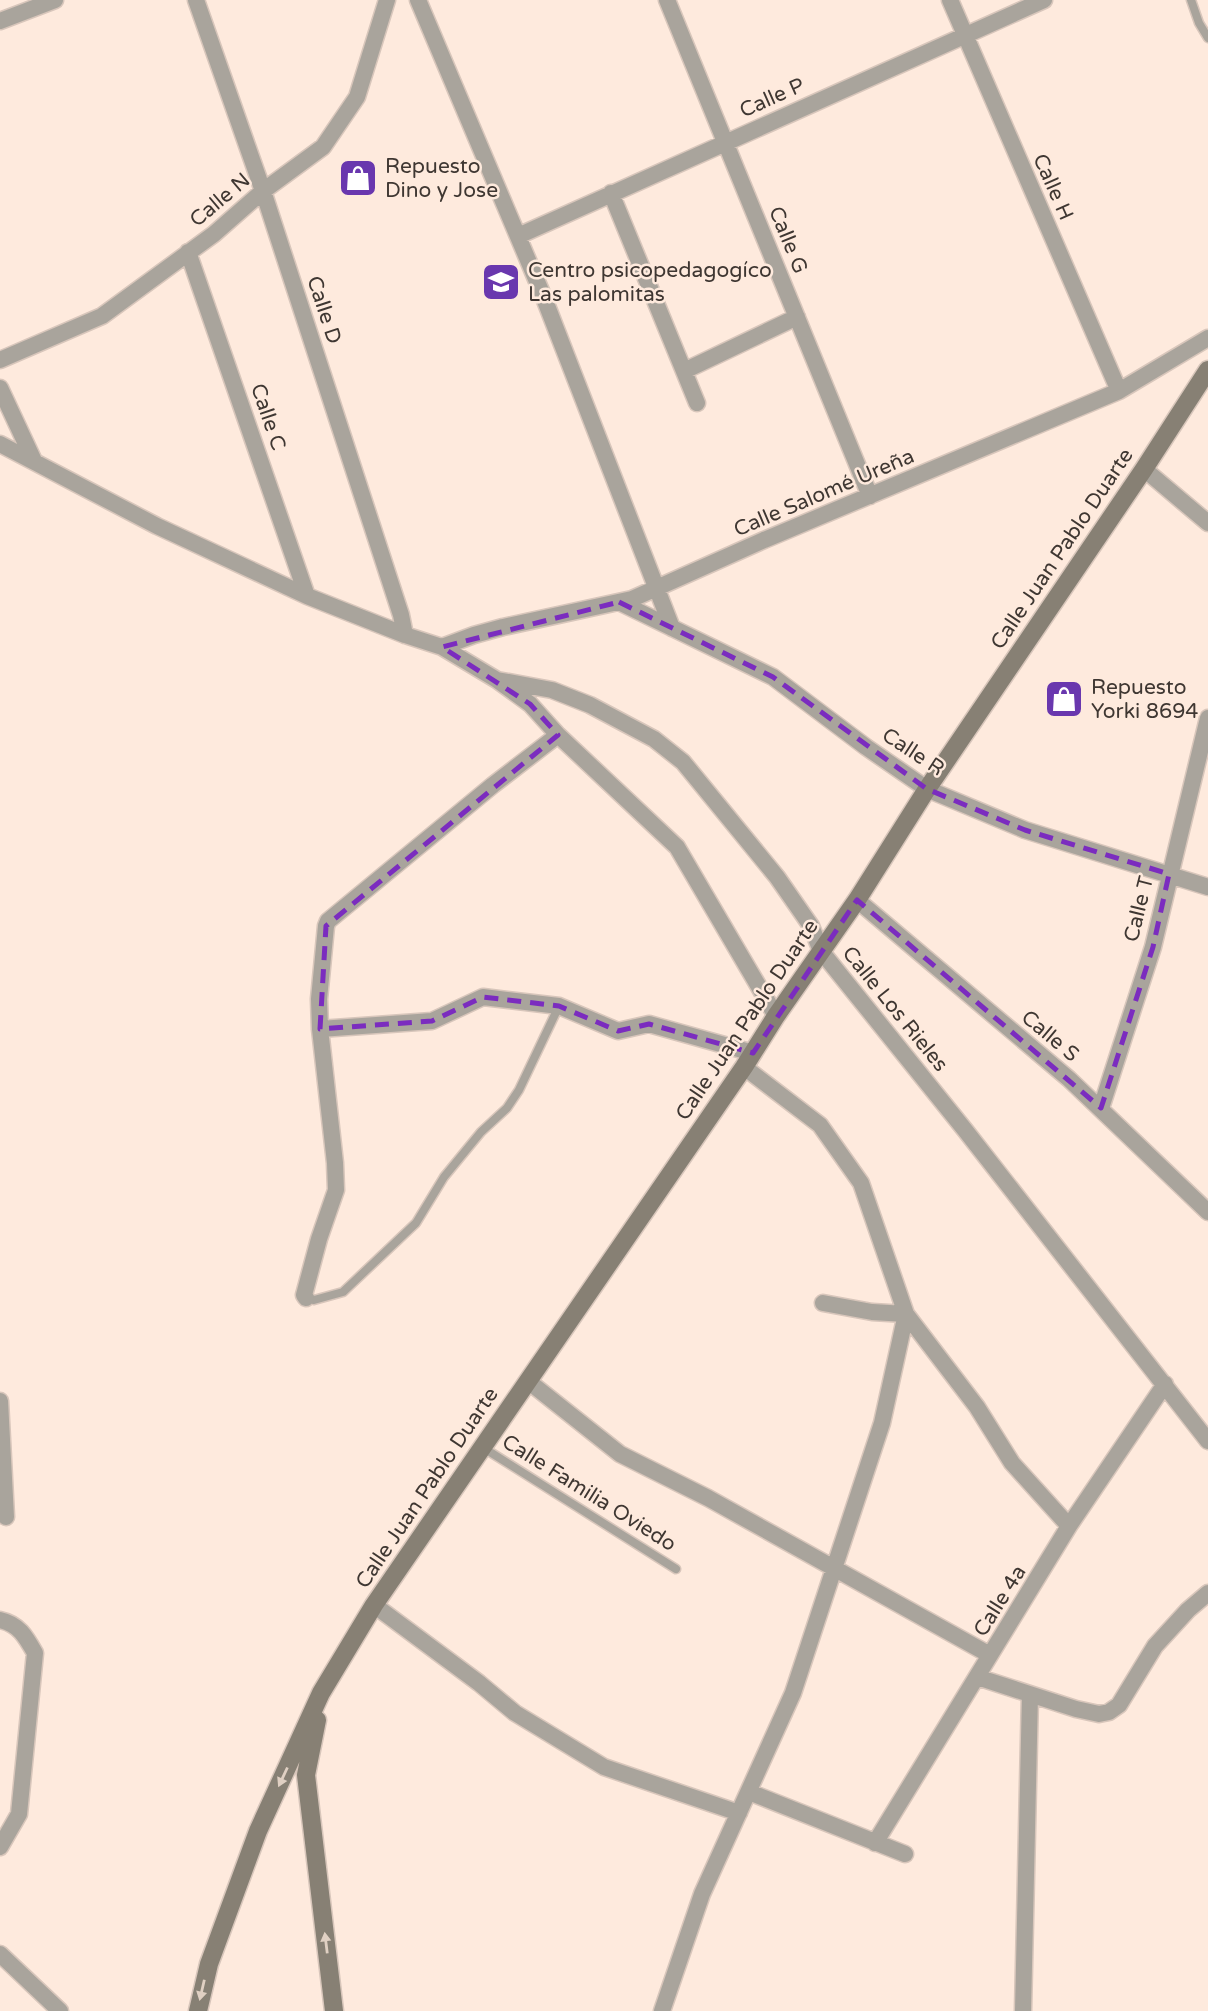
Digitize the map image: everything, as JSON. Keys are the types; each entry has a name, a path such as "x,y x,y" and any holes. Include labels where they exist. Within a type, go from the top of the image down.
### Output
{"street":[{"name":"Calle D","path":"196,0 263,191 401,615 405,635"},
{"name":"Calle N","path":"0,360 102,316 214,234 263,191 323,147 357,97 387,0"},
{"path":"418,0 518,236 672,628"},
{"name":"Calle G","path":"667,0 870,496"},
{"name":"Calle H","path":"950,0 1119,391"},
{"name":"Calle P","path":"518,236 1044,0"},
{"path":"0,21 50,1"},
{"path":"611,193 697,403"},
{"name":"Calle C","path":"188,252 307,596"},
{"path":"684,371 797,317"},
{"name":"Calle Salomé Ureña","path":"442,647 503,627 619,602 657,588 764,540 1119,391 1208,338"},
{"name":"Calle Juan Pablo Duarte","path":"198,2011 209,1964 258,1831 321,1693 374,1605 749,1060 1208,370"},
{"path":"0,388 34,461"},
{"path":"0,444 158,526 307,596 442,647 497,680 530,705 558,736 677,847 776,1016"},
{"path":"1144,469 1208,523"},
{"name":"Calle R","path":"619,602 773,677 927,789 1025,830 1208,887"},
{"name":"Calle Los Rieles","path":"497,680 552,690 590,705 654,739 683,762 777,877 811,926 821,951 1208,1441"},
{"name":"Calle T","path":"1101,1108 1153,947 1208,718"},
{"path":"306,1298 304,1295 319,1239 336,1191 319,999 328,921 493,785 558,736"},
{"name":"Calle S","path":"857,900 1101,1108 1208,1212"},
{"path":"320,1029 432,1021 483,997 559,1006 618,1031 649,1024 749,1060 820,1125 861,1182 906,1314 978,1407 1012,1463 1069,1526"},
{"path":"824,1303 872,1312 906,1314"},
{"path":"662,2011 702,1894 793,1693 882,1423 906,1314"},
{"path":"528,1381 620,1454 708,1498 990,1656"},
{"name":"Calle 4a","path":"876,1843 1069,1526 1165,1384"},
{"path":"0,1401 6,1517"},
{"path":"977,1677 1099,1714 1109,1712 1119,1705 1155,1646 1188,1610 1208,1593"},
{"path":"374,1605 516,1713 604,1767 739,1813"},
{"path":"0,1620 23,1632 35,1653 19,1814 0,1847"},
{"name":"Calle Juan Pablo Duarte","path":"321,1693 306,1775 334,2011"},
{"path":"1023,2011 1030,1694"},
{"path":"749,1791 905,1854"},
{"path":"0,1954 60,2011"}],"lane":[{"path":"1191,0 1208,38"},
{"path":"306,1298 314,1300 343,1292 416,1223 444,1177 481,1132 507,1108 519,1090 559,1006"},
{"name":"Calle Familia Oviedo","path":"482,1447 676,1569"}],"highlighted area":[{"path":"619,602 773,677 927,789 1025,830 1169,874 1153,947 1101,1108 857,900 753,1053 649,1024 618,1031 559,1006 483,997 432,1021 320,1029 326,926 558,735 530,704 442,647"}],"place":[{"name":"Repuesto Dino y Jose","path":"358,178"},
{"name":"Centro psicopedagogíco Las palomitas","path":"501,282"},
{"name":"Repuesto Yorki 8694","path":"1064,699"}]}
